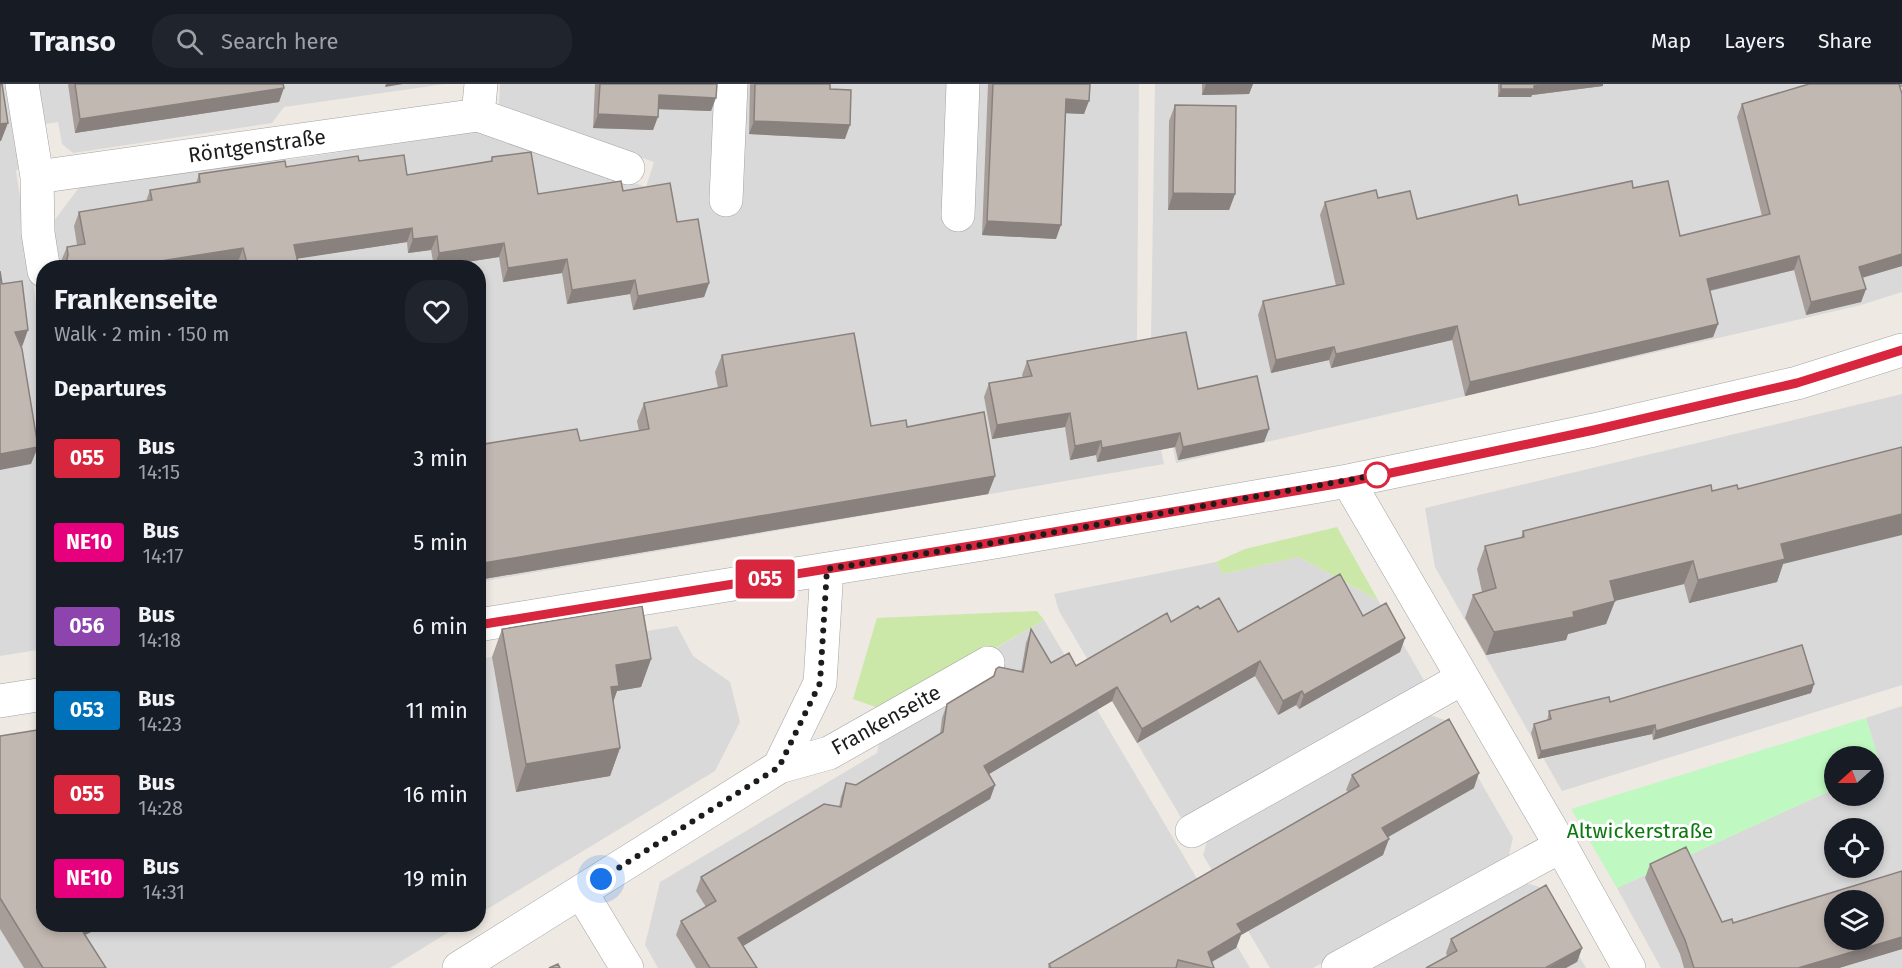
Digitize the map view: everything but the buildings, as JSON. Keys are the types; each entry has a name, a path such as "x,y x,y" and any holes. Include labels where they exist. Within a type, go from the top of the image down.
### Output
{"street":[{"path":"22,84 37,177 38,233 42,260"},
{"path":"726,200 730,84"},
{"path":"958,215 963,84"},
{"name":"Röntgenstraße","path":"37,177 479,99 628,168"},
{"path":"486,624 1348,482 1594,430 1797,383 1902,350"},
{"path":"1348,482 1561,846 1629,968"},
{"name":"Frankenseite","path":"779,767 820,683 827,569"},
{"name":"Frankenseite","path":"459,968 779,767 829,753 988,663"},
{"path":"1192,831 1463,678"},
{"path":"0,701 36,695"},
{"path":"1338,968 1561,846"},
{"path":"581,892 627,968"}],"shaded area":[{"path":"0,84 13,84 24,161 16,171 36,302 36,650 0,656"},
{"path":"32,84 445,84 284,107 272,123 73,153 62,144 58,122 38,125"},
{"path":"500,84 1139,84 1137,340 1164,464 486,581 486,260 52,260 47,230 81,185 279,155 288,160 482,130 646,187 654,162 499,108"},
{"path":"1155,84 1902,84 1902,292 1861,305 1176,463 1151,338"},
{"path":"1902,394 1902,685 1562,791 1435,567 1425,508"},
{"path":"1299,557 1378,600 1426,684 1183,821 1059,611 1054,594 1216,562 1223,574"},
{"path":"1044,620 1250,968 658,968 645,945 660,882 877,753 880,739 988,653"},
{"path":"677,626 693,656 730,682 740,722 715,771 486,910 486,658"},
{"path":"1902,706 1902,968 1661,968 1617,888 1824,794 1824,806 1884,806 1884,746 1875,746 1866,718"},
{"path":"1427,714 1445,720 1513,838 1508,859 1313,968 1270,968 1203,855 1208,838"},
{"path":"0,753 36,893 36,932 449,932 390,968 0,968"},
{"path":"1521,882 1540,887 1586,968 1367,968"}],"green space":[{"path":"1337,527 1378,600 1299,557 1223,574 1216,562 1245,549"},
{"path":"1037,611 1044,620 887,711 853,699 877,618"},
{"name":"Altwickerstraße","path":"1866,718 1874,746 1824,746 1824,794 1617,888 1571,809"}],"bus line":[{"name":"055","path":"486,624 983,544 1348,482 1594,430 1797,383 1902,350"}],"route":[{"path":"601,879 779,767 820,683 827,569 1011,540 1348,482 1377,475"}]}
